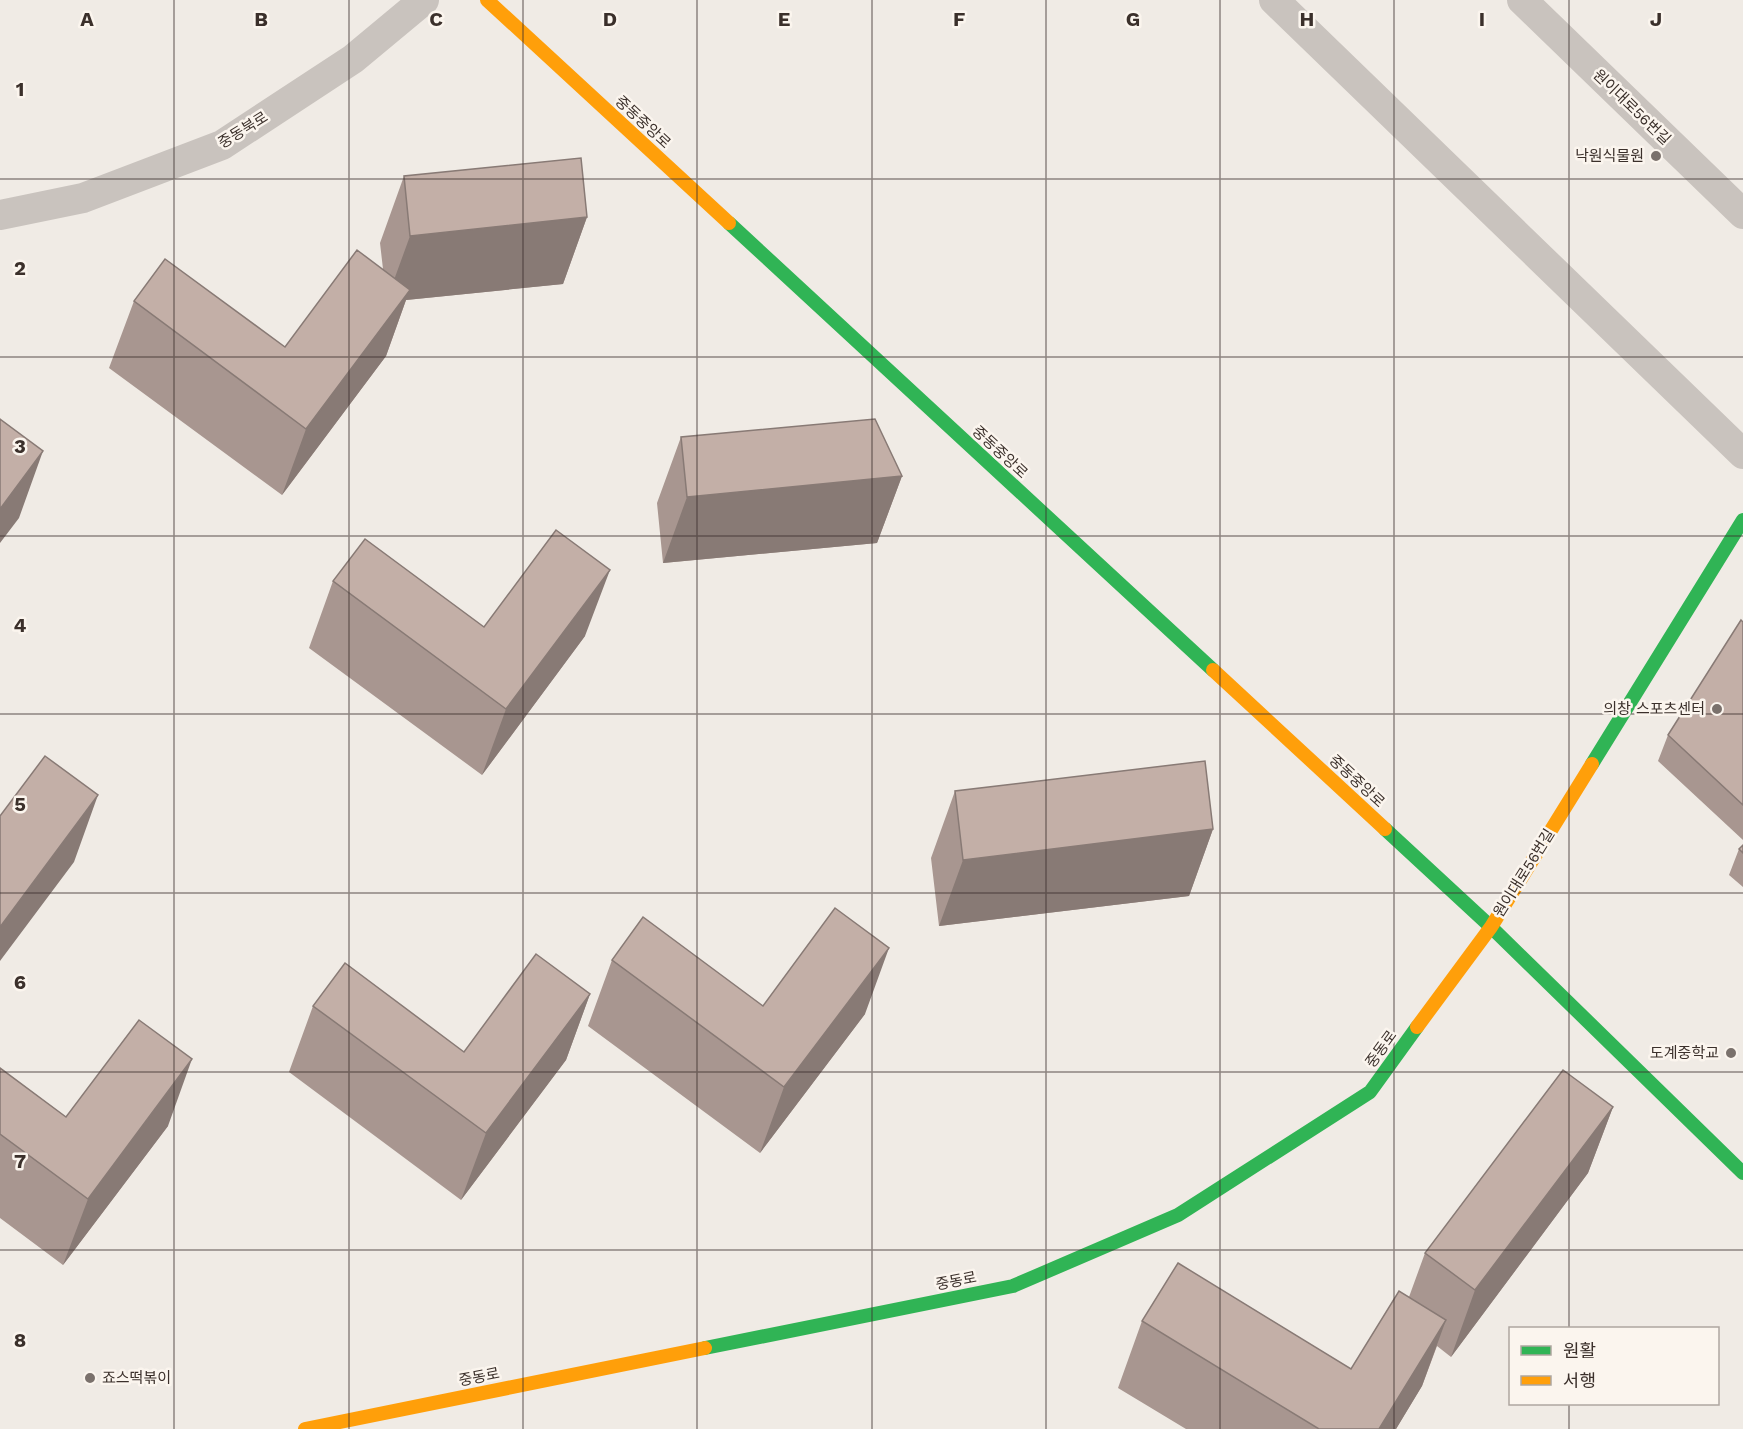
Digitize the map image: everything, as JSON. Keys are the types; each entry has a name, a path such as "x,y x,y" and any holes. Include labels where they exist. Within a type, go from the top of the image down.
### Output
{"street":[{"name":"중동북로","path":"0,215 83,198 222,144 353,59 424,0"},
{"name":"중동중앙로","path":"487,0 1491,927"},
{"path":"1274,0 1743,454"},
{"name":"원이대로56번길","path":"1522,0 1743,214"},
{"name":"원이대로56번길","path":"1743,520 1491,927 1743,1173"},
{"name":"중동로","path":"305,1429 1013,1286 1178,1215 1370,1092 1491,927"}],"building":[{"path":"581,158 587,217 410,236 404,176"},
{"path":"357,250 410,290 306,429 134,301 165,259 285,347"},
{"path":"0,419 43,451 0,509"},
{"path":"875,419 902,476 687,497 681,437"},
{"path":"556,530 610,570 506,709 333,581 365,539 484,627"},
{"name":"의창 스포츠센터","path":"1741,620 1743,622 1743,805 1668,735"},
{"path":"45,756 98,795 0,927 0,816"},
{"path":"1205,761 1213,829 963,860 955,791"},
{"path":"835,908 889,948 784,1087 612,960 643,917 763,1006"},
{"path":"536,954 590,994 486,1133 313,1006 345,963 464,1052"},
{"path":"139,1020 192,1059 88,1199 0,1134 0,1068 66,1117"},
{"path":"1563,1070 1613,1107 1475,1290 1425,1253"},
{"path":"1178,1263 1351,1369 1399,1291 1446,1320 1379,1429 1319,1429 1142,1321"}],"traffic: fast":[{"path":"729,223 1213,670"},
{"path":"1592,764 1743,520"},
{"path":"1385,829 1491,927 1743,1173"},
{"path":"705,1348 1013,1286 1178,1215 1370,1092 1417,1027"}],"traffic: slow":[{"path":"487,0 729,223"},
{"path":"1213,670 1385,829"},
{"path":"1417,1027 1491,927 1592,764"},
{"path":"305,1429 705,1348"}],"place":[{"name":"낙원식물원","path":"1656,156"},
{"name":"의창 스포츠센터","path":"1717,709"},
{"name":"도계중학교","path":"1731,1053"},
{"name":"죠스떡볶이","path":"90,1378"}]}
